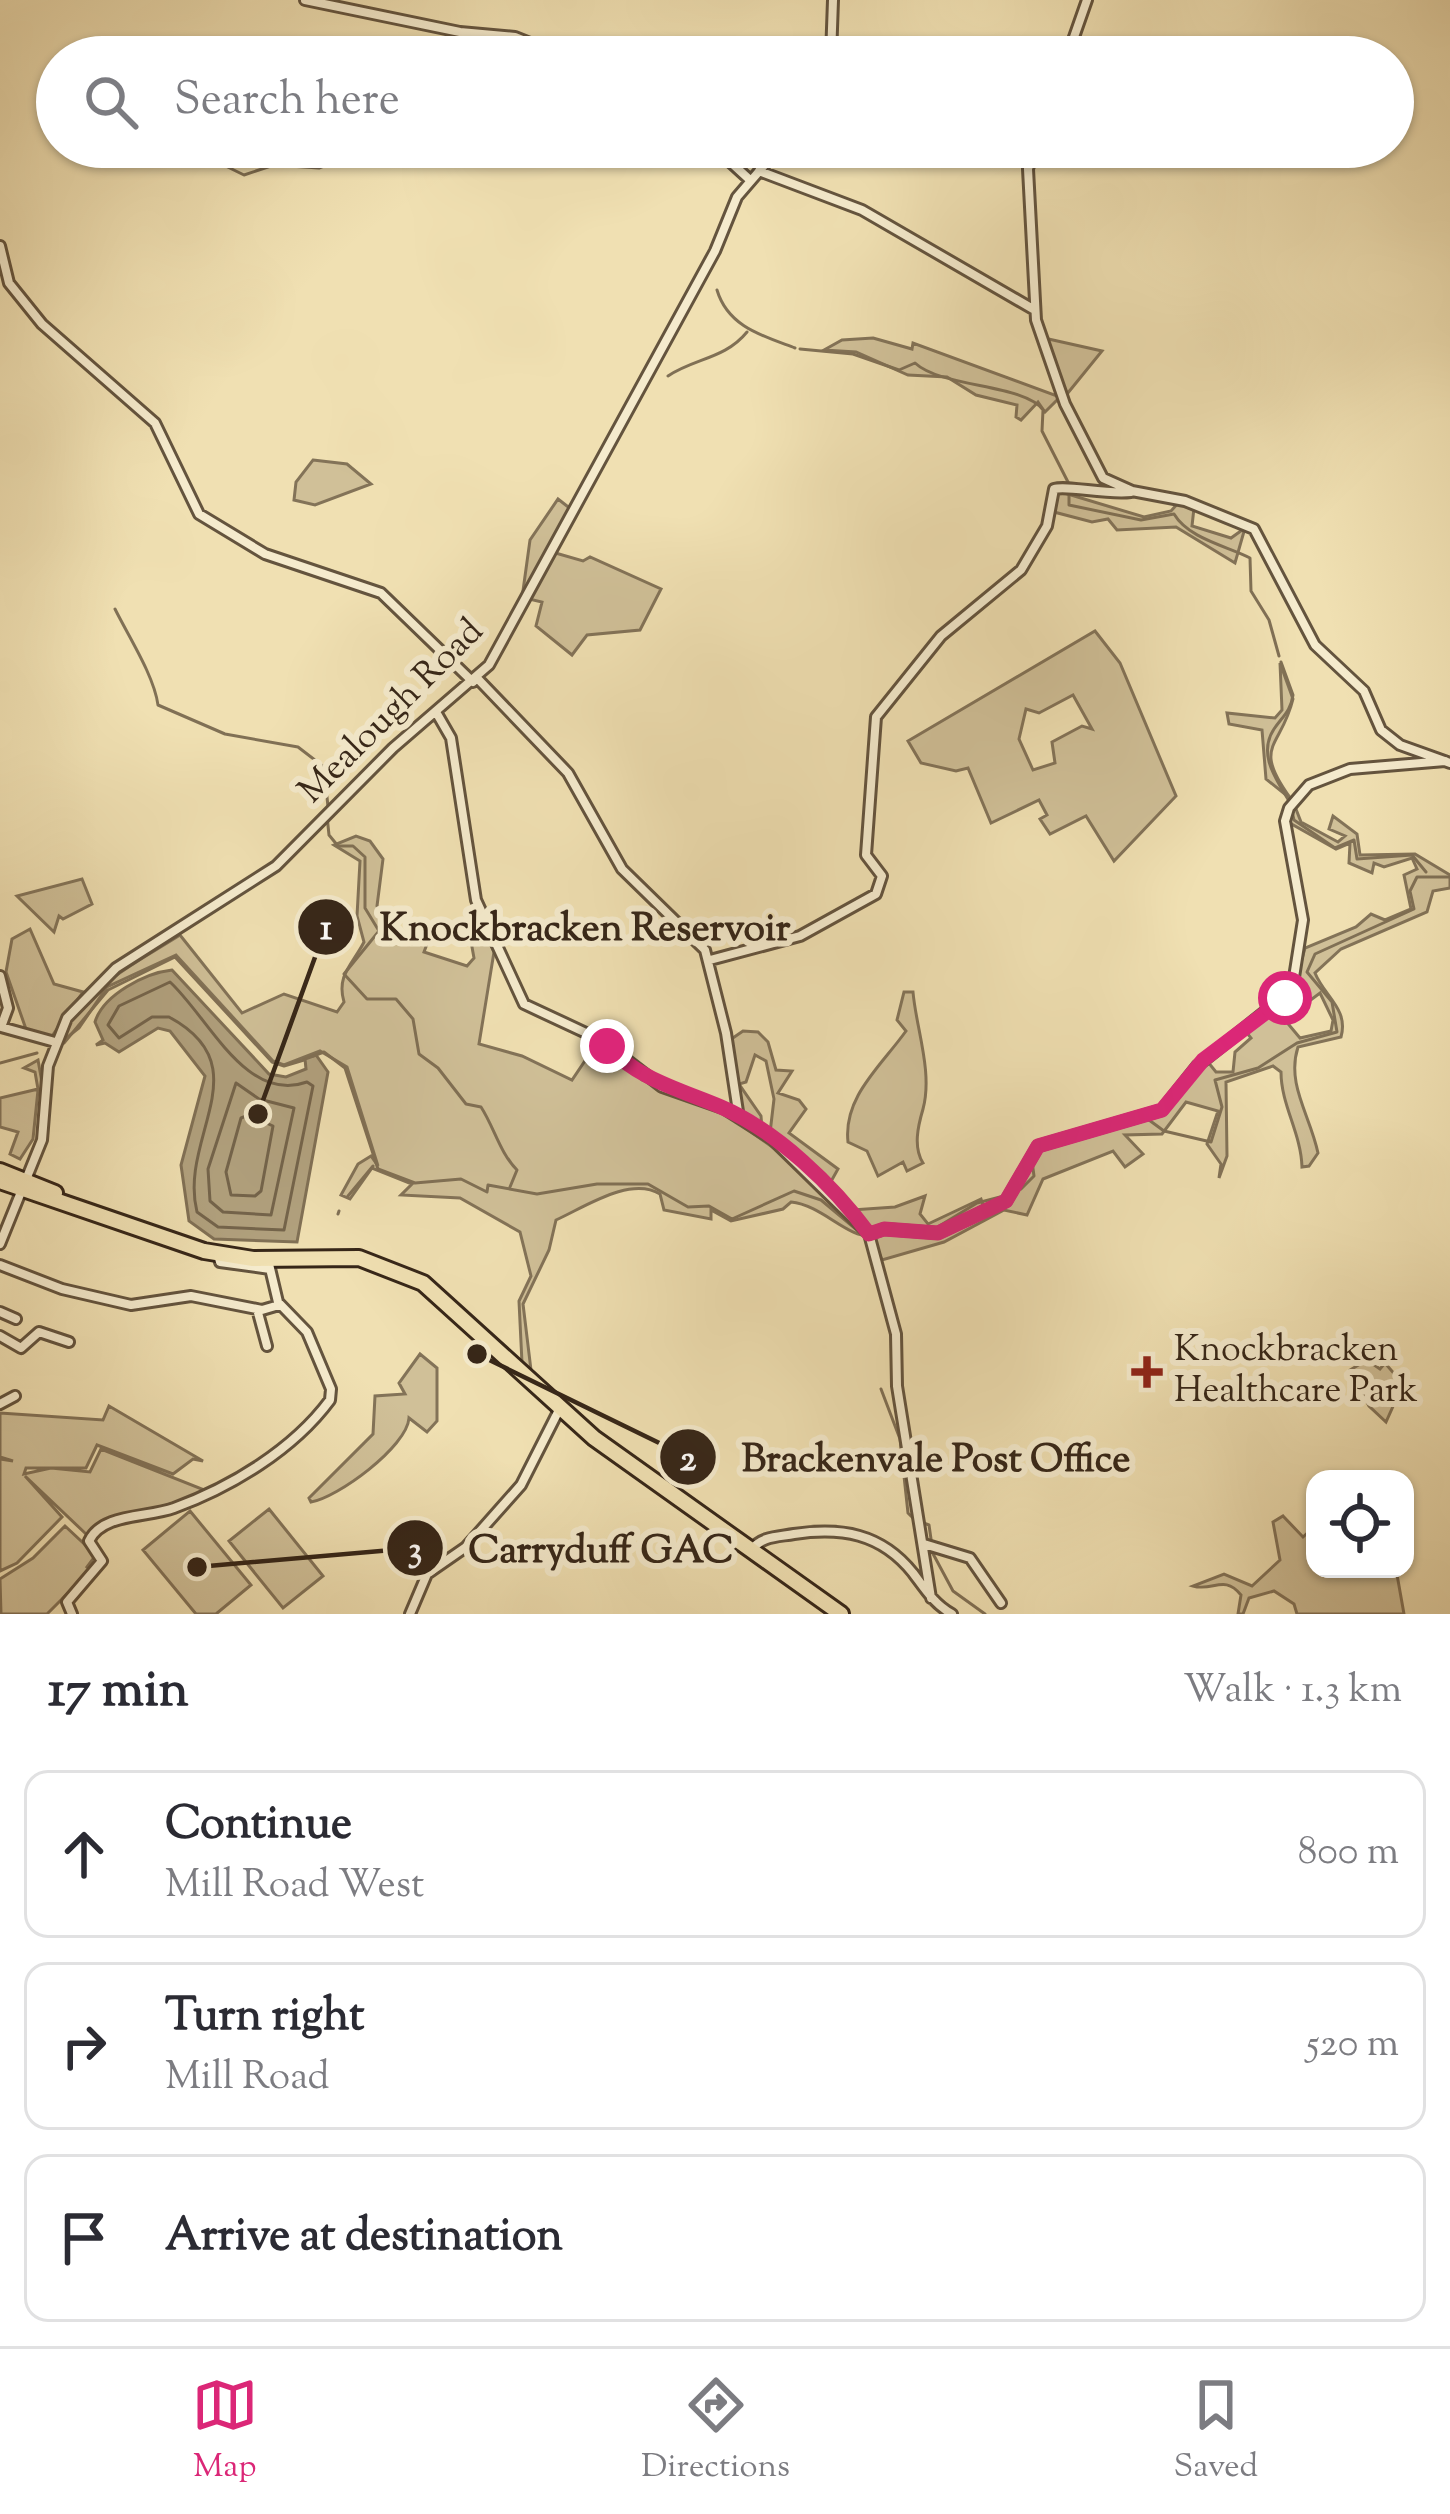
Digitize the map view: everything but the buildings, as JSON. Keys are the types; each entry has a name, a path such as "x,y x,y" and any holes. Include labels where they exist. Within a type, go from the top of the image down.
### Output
{"highway":[{"path":"2,1175 34,1163"},
{"path":"2,1175 62,1204 218,1254 269,1263 359,1258 417,1280 484,1335 560,1408"},
{"path":"25,1185 46,1189 102,1217"},
{"path":"417,1280 519,1376 841,1614"},
{"path":"484,1335 519,1376"}],"street":[{"path":"305,0 446,30 505,36"},
{"path":"832,36 833,0"},
{"path":"1074,36 1087,0"},
{"path":"737,168 750,180"},
{"name":"Mealough Road","path":"0,1244 5,1222 34,1163 46,1124 55,1042 73,1010 106,976 266,874 475,680 506,641 540,566 750,180 762,168"},
{"path":"1029,168 1035,309 1065,404 1100,472 1108,482 1132,491 1185,501 1254,529 1315,645 1364,691 1382,730 1400,745 1447,762"},
{"path":"759,171 862,210 1035,309"},
{"path":"0,246 9,283 42,324 155,423 199,514 266,554 381,593 568,772 622,869 694,935 710,960 739,1118"},
{"path":"710,960 800,936 879,890 882,876 866,855 876,717 941,636 1022,570 1047,526 1052,494 1069,486 1091,495 1132,491"},
{"path":"436,712 451,738 476,900 524,1004 601,1040 662,1087 739,1118 785,1149 867,1231 896,1334 897,1386 931,1598"},
{"path":"867,1231 938,1233 1009,1199 1038,1146 1162,1110 1197,1066 1292,990 1303,920 1285,821 1302,790 1349,769 1447,762"},
{"path":"0,976 8,1008 1,1028 55,1042"},
{"path":"34,1163 46,1189"},
{"path":"73,1614 67,1602 101,1561 89,1541 93,1533 109,1522 177,1507 238,1479 328,1404 331,1390 307,1332 279,1305 269,1263"},
{"path":"0,1265 141,1306 191,1296 257,1310 279,1305"},
{"path":"257,1310 267,1346"},
{"path":"0,1312 16,1319"},
{"path":"0,1336 21,1348 39,1332 69,1342"},
{"path":"0,1403 15,1396"},
{"path":"410,1614 428,1574 466,1547 521,1485 560,1408"},
{"path":"750,1551 762,1539 848,1530 899,1558 931,1598 952,1614"},
{"path":"924,1544 968,1556 997,1600"}],"shaded area":[{"path":"873,338 912,349 913,343 1060,397 1045,412 1038,402 1021,420 1016,417 1017,405 976,395 947,377 908,375 856,352 824,350 842,340"},
{"path":"1044,338 1102,351 1067,394"},
{"path":"313,460 347,464 371,484 315,505 294,500 296,482"},
{"path":"1061,492 1144,517 1171,511 1179,502 1194,508 1192,526 1231,538 1245,528 1235,563 1176,527 1117,530 1108,519 1092,522 1054,512 1055,497"},
{"path":"558,499 572,510 522,598 530,540"},
{"path":"552,552 583,561 590,557 661,589 640,630 587,635 572,655 536,626 542,602 529,599"},
{"path":"1095,631 1120,663 1176,796 1114,861 1086,816 1050,834 1040,819 1047,815 1039,800 991,823 968,768 956,771 921,763 908,741","holes":["1073,695 1092,729 1082,726 1052,742 1055,763 1033,770 1019,739 1026,709 1039,713"]},
{"path":"1280,663 1293,699 1271,756 1291,799 1266,779 1262,730 1229,724 1227,713 1275,718 1282,710"},
{"path":"1294,804 1301,822 1338,842 1345,836 1329,829 1333,816 1357,834 1360,855 1415,854 1450,875 1450,888 1433,891 1427,912 1341,949 1315,973 1339,1011 1343,1027 1341,1037 1298,1047 1297,1087 1318,1153 1309,1166 1302,1167 1281,1072 1273,1066 1226,1082 1227,1156 1219,1178 1221,1164 1207,1144 1218,1111 1186,1102 1162,1134 1125,1135 1143,1154 1125,1167 1113,1151 1043,1179 1027,1215 1004,1210 944,1242 882,1260 872,1236 853,1232 802,1204 791,1202 783,1209 731,1221 711,1210 711,1219 664,1210 660,1194 648,1189 622,1191 556,1220 549,1250 523,1304 531,1370 522,1363 519,1301 531,1276 520,1232 460,1198 401,1195 412,1184 372,1168 350,1199 341,1195 358,1164 371,1156 378,1166 347,1067 320,1051 284,1065 273,1061 176,955 107,987 79,1028 60,1043 95,992 180,935 242,1013 284,994 337,1012 344,1002 344,977 364,942 357,916 360,861 334,845 356,836 370,841 383,859 377,906 393,938 430,936 424,952 467,966 474,958 470,936 482,925 494,952 479,1044 522,1056 572,1080 597,1043 642,1080 726,1114 810,1174 812,1169 770,1133 774,1099 766,1061 755,1055 746,1082 739,1084 761,1116 762,1129 743,1118 730,1040 743,1031 758,1032 768,1042 776,1070 792,1071 778,1093 799,1100 806,1109 789,1133 838,1169 829,1185 852,1210 895,1207 925,1196 920,1214 928,1224 981,1199 983,1205 943,1229 1002,1203 1039,1146 1162,1112 1197,1067 1208,1062 1216,1072 1233,1072 1235,1052 1251,1038 1243,1028 1293,991 1305,948 1356,927 1371,914 1385,920 1411,909 1404,875 1417,869 1412,858 1384,867 1374,863 1372,873 1349,863 1350,843 1336,849 1288,822","holes":["1320,993 1333,1020 1331,1031 1300,1038 1284,1019 1299,998 1308,1002"]},
{"path":"82,879 92,904 63,919 59,916 54,932 17,896"},
{"path":"30,929 54,984 83,992 52,1036 27,1032 6,972 12,939"},
{"path":"904,992 913,992 925,1065 926,1095 917,1136 923,1163 907,1171 903,1162 878,1176 867,1151 848,1142 848,1126 858,1096 906,1031 897,1020"},
{"path":"38,1060 43,1088 38,1090 33,1139 20,1159 10,1154 18,1132 0,1127 0,1098 38,1089 35,1072 24,1068"},
{"path":"420,1354 437,1368 437,1421 427,1432 409,1418 396,1443 369,1469 311,1502 309,1498 373,1434 375,1396 405,1394 399,1383"},
{"path":"1367,1360 1380,1369 1385,1363 1403,1384 1386,1422 1369,1406 1350,1370"},
{"path":"109,1406 203,1461 193,1459 173,1474 97,1445 86,1468 51,1468 90,1472 101,1449 207,1491 86,1534 25,1476 62,1517 17,1563 0,1571 0,1459 13,1461 0,1457 0,1413 103,1420"},
{"path":"269,1509 323,1576 283,1608 229,1541"},
{"path":"190,1511 251,1585 216,1614 196,1614 143,1550"},
{"path":"1283,1516 1303,1537 1306,1534 1306,1578 1398,1578 1404,1614 1297,1614 1294,1604 1274,1591 1249,1598 1243,1614 1238,1614 1241,1595 1235,1589 1193,1586 1224,1574 1252,1586 1280,1560 1273,1522"},
{"path":"65,1526 96,1555 87,1567 91,1570 47,1614 1,1614 0,1579 33,1558"}],"water":[{"path":"172,970 269,1074 286,1077 306,1069 305,1059 316,1055 328,1072 297,1242 214,1239 189,1221 181,1165 205,1076 170,1031 158,1028 119,1052 105,1043 96,1045 103,1040 95,1022 116,994"}],"waterway":[{"path":"230,168 244,175 265,168"},
{"path":"717,290 738,321 795,348"},
{"path":"668,376 729,348 747,332"},
{"path":"800,349 853,354 899,370 915,363 944,377 1033,402 1043,410 1042,431 1069,484"},
{"path":"1069,493 1069,505 1141,520 1174,514 1199,536 1250,558 1251,591 1269,620 1279,656"},
{"path":"115,609 147,670 158,705 225,734 298,747 324,767 328,807"},
{"path":"1281,662 1293,695 1267,748 1289,801"},
{"path":"1292,811 1294,820 1335,848 1354,840 1357,859 1412,855 1426,872"},
{"path":"327,816 329,835 338,846 353,846 365,857 365,908 379,931 344,974 367,999 396,999 413,1019 419,1054 438,1068 466,1104 481,1107 486,1115 517,1170 510,1187"},
{"path":"1136,1121 1149,1120 1164,1131 1211,1142 1222,1107 1215,1080 1258,1068 1297,1043 1337,1032 1332,1002 1307,972 1315,954 1414,909 1410,891 1417,877 1450,877"},
{"path":"64,1043 108,990 175,957 272,1062 284,1066 304,1060"},
{"path":"313,1056 324,1052 345,1068 378,1169 415,1183 461,1179 487,1192 488,1185 537,1194 597,1184 648,1184 688,1207 709,1206 732,1219 794,1191 821,1200 863,1235"},
{"path":"0,1063 37,1053"},
{"path":"1068,1141 1122,1126"},
{"path":"1021,1189 1034,1176 1032,1161"},
{"path":"348,1196 373,1166"},
{"path":"936,1228 977,1203 1004,1196"},
{"path":"872,1230 903,1226"},
{"path":"881,1389 900,1439 908,1513 913,1518"},
{"path":"921,1522 929,1525 931,1539"},
{"path":"931,1550 953,1591 985,1614"}],"place":[{"name":"Knockbracken Reservoir","path":"258,1114"},
{"name":"Brackenvale Post Office","path":"477,1354"},
{"name":"Knockbracken Healthcare Park","path":"1147,1372"},
{"name":"Carryduff GAC","path":"197,1567"}],"route":[{"path":"607,1046 662,1087 725,1109 772,1139 828,1188 869,1234 884,1229 928,1234 1009,1199 1038,1146 1162,1110 1203,1060 1285,998"}]}
